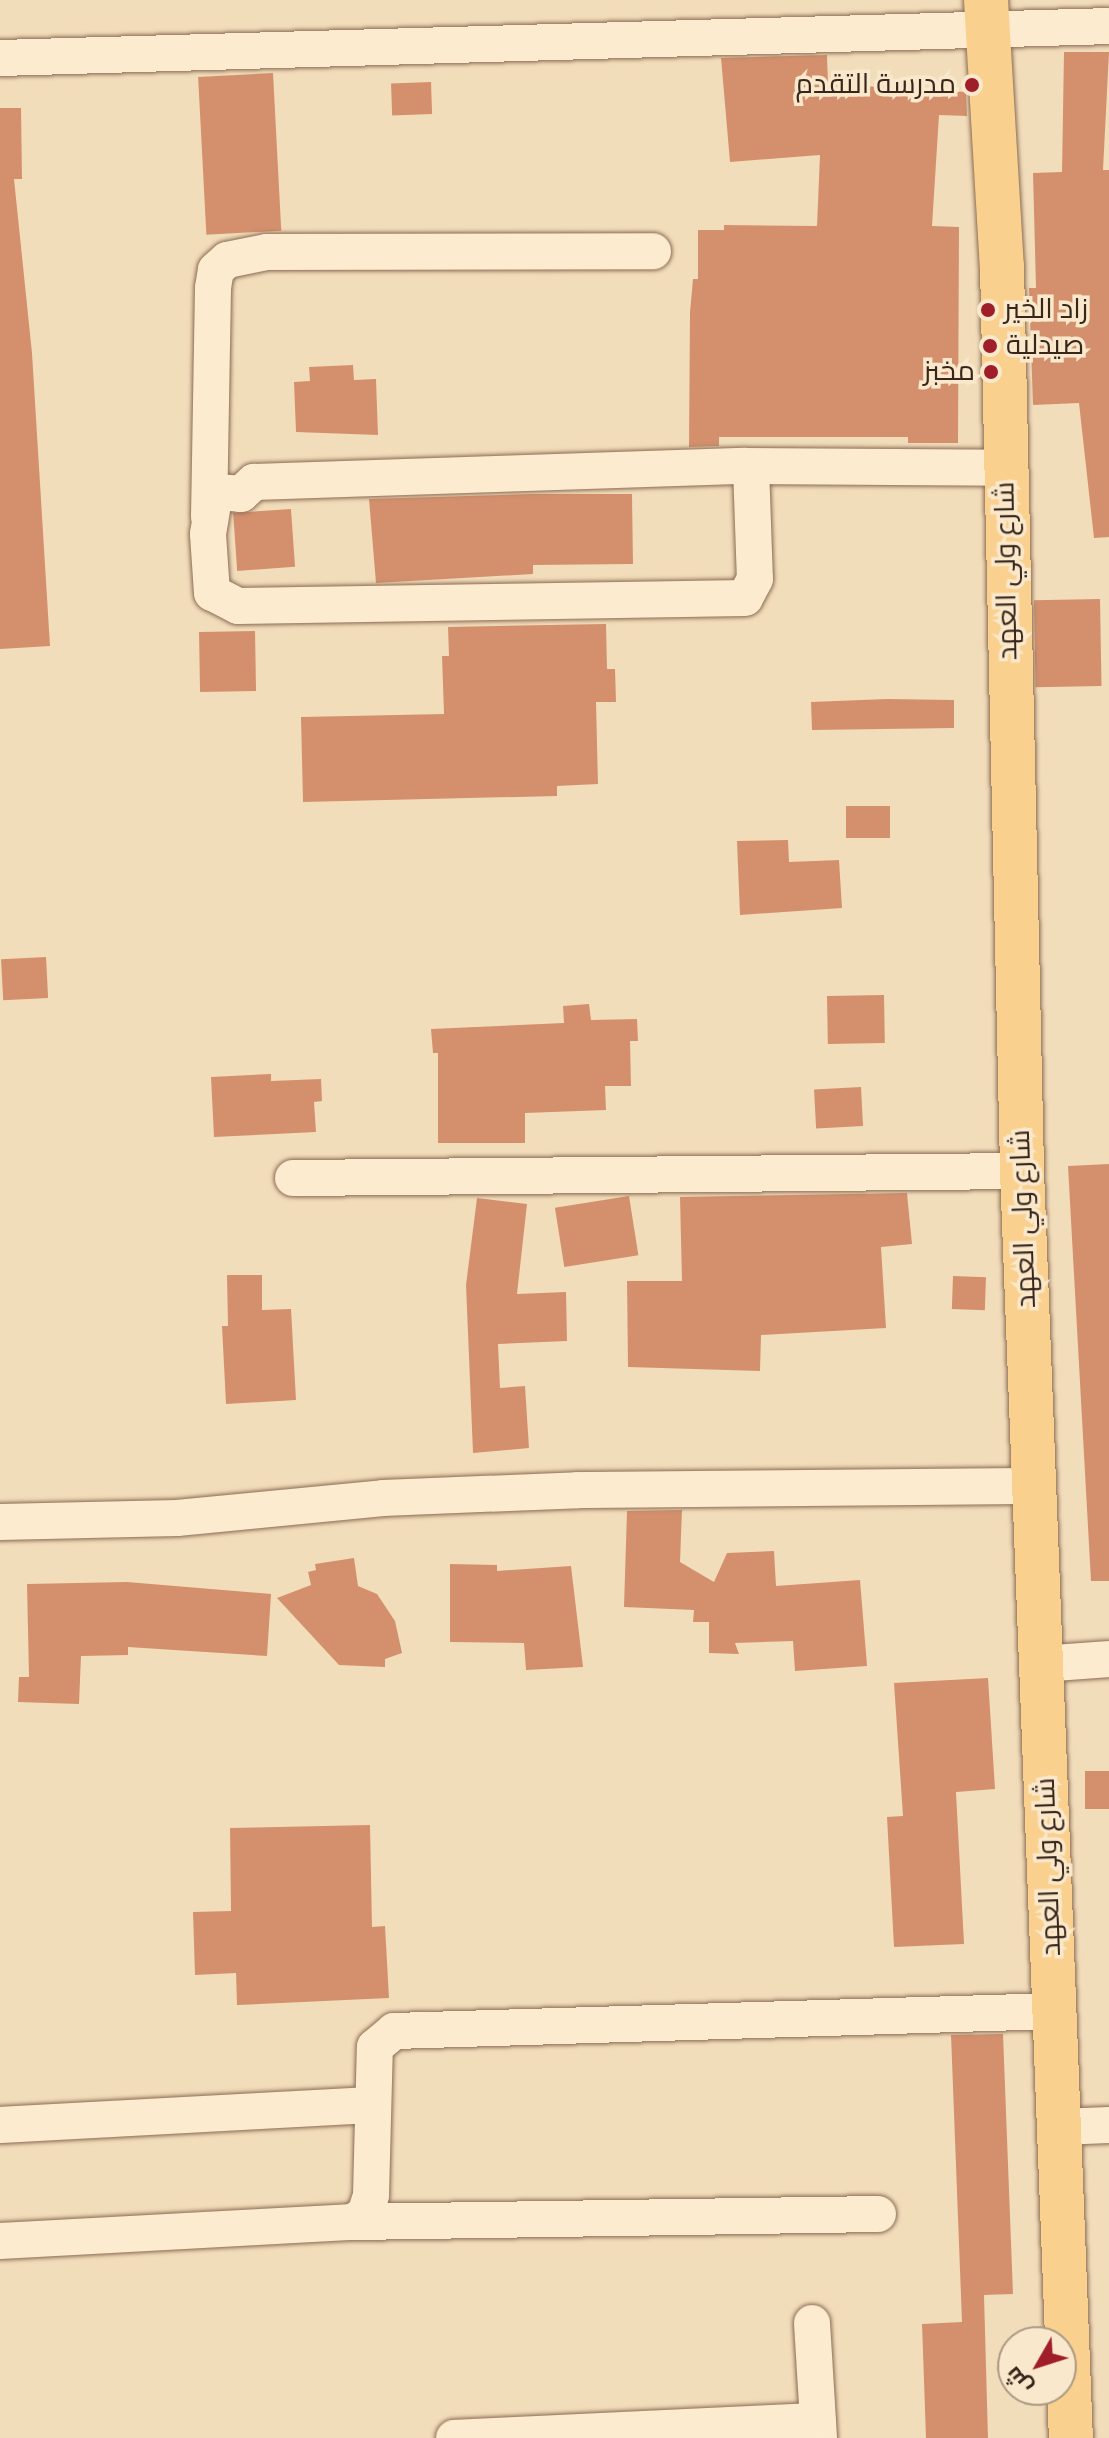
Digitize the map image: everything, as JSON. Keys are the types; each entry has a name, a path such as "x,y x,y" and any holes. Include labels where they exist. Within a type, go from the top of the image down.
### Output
{"main road":[{"name":"شارع ولي العهد","path":"987,16 1002,266 1022,1171 1071,2438"}],"street":[{"path":"0,58 987,16 1109,26"},
{"path":"653,251 267,252 227,260 216,270 213,288 208,534 212,593 238,606 745,598 755,579 751,467"},
{"path":"208,534 215,492 241,494 254,482 751,467 1006,468"},
{"path":"293,1178 1022,1171"},
{"path":"0,1522 177,1518 383,1498 578,1490 1033,1486"},
{"path":"1041,1664 1109,1659"},
{"path":"353,2222 370,2204 375,2047 382,2037 413,2028 1055,2011"},
{"path":"0,2125 371,2105"},
{"path":"1059,2127 1109,2125"},
{"path":"0,2241 353,2222 878,2214"},
{"path":"454,2438 818,2430 812,2323"}],"building":[{"path":"1064,52 1109,52 1103,170 1109,170 1109,537 1094,538 1079,403 1033,405 1029,288 1036,288 1033,173 1062,172"},
{"path":"827,55 828,84 966,92 967,116 939,115 932,226 959,227 958,443 908,443 908,437 719,437 719,446 689,447 690,312 693,279 698,279 698,230 724,230 724,225 817,226 820,155 730,162 721,58"},
{"path":"273,73 281,231 206,235 198,77"},
{"path":"431,82 432,114 392,115 391,83"},
{"path":"0,108 21,108 22,179 14,179 32,353 50,646 0,649"},
{"path":"353,365 354,380 376,379 378,435 296,432 294,382 310,381 309,367"},
{"path":"632,494 633,564 533,565 533,574 376,583 369,499"},
{"path":"291,509 295,567 237,571 233,513"},
{"path":"1100,599 1102,686 1036,687 1034,600"},
{"path":"606,624 607,669 615,669 616,702 596,702 598,784 557,786 557,796 303,802 301,717 444,714 442,656 449,656 448,627"},
{"path":"255,631 256,691 200,692 199,632"},
{"path":"954,700 954,728 812,730 811,702"},
{"path":"846,806 890,806 890,838 846,838"},
{"path":"788,840 789,862 839,860 842,908 740,915 737,841"},
{"path":"46,957 48,998 3,1000 1,959"},
{"path":"884,995 885,1043 828,1044 827,996"},
{"path":"589,1004 591,1020 637,1019 638,1041 630,1041 631,1086 605,1086 606,1110 525,1113 525,1143 438,1143 438,1053 433,1053 431,1029 564,1023 563,1006"},
{"path":"271,1074 271,1081 321,1079 322,1101 314,1102 316,1132 214,1137 211,1077"},
{"path":"861,1087 863,1126 816,1128 814,1089"},
{"path":"1109,1164 1109,1581 1091,1581 1068,1166"},
{"path":"907,1193 912,1244 881,1247 886,1328 761,1335 760,1371 628,1367 627,1281 682,1281 680,1197"},
{"path":"629,1196 638,1255 564,1267 555,1208"},
{"path":"477,1198 527,1204 517,1294 566,1292 567,1341 498,1344 500,1388 525,1386 529,1448 473,1453 466,1285"},
{"path":"227,1275 262,1275 262,1310 291,1309 296,1400 226,1404 222,1326 228,1326"},
{"path":"953,1276 986,1277 985,1310 952,1309"},
{"path":"682,1510 680,1562 714,1582 727,1553 774,1551 776,1586 860,1580 867,1666 795,1671 793,1641 735,1643 739,1654 709,1653 709,1622 693,1622 694,1610 624,1607 627,1511"},
{"path":"354,1558 358,1586 377,1594 395,1621 402,1653 385,1659 385,1667 339,1665 277,1598 311,1585 308,1572 316,1570 315,1564"},
{"path":"450,1564 497,1565 497,1571 571,1566 583,1667 526,1670 524,1643 450,1642"},
{"path":"127,1582 271,1594 267,1656 128,1647 128,1655 81,1656 79,1704 18,1702 19,1677 29,1677 27,1584"},
{"path":"988,1678 995,1789 956,1792 964,1944 894,1947 887,1817 903,1816 894,1683"},
{"path":"1085,1771 1109,1771 1109,1809 1085,1809"},
{"path":"370,1825 372,1927 385,1926 389,1998 237,2005 236,1973 195,1975 193,1912 231,1911 230,1828"},
{"path":"1003,2034 1013,2294 984,2295 988,2438 926,2438 922,2324 962,2322 951,2035"}],"place":[{"name":"مدرسة التقدم","path":"972,85"},
{"name":"زاد الخير","path":"988,310"},
{"name":"صيدلية","path":"990,346"},
{"name":"مخبز","path":"991,372"}]}
